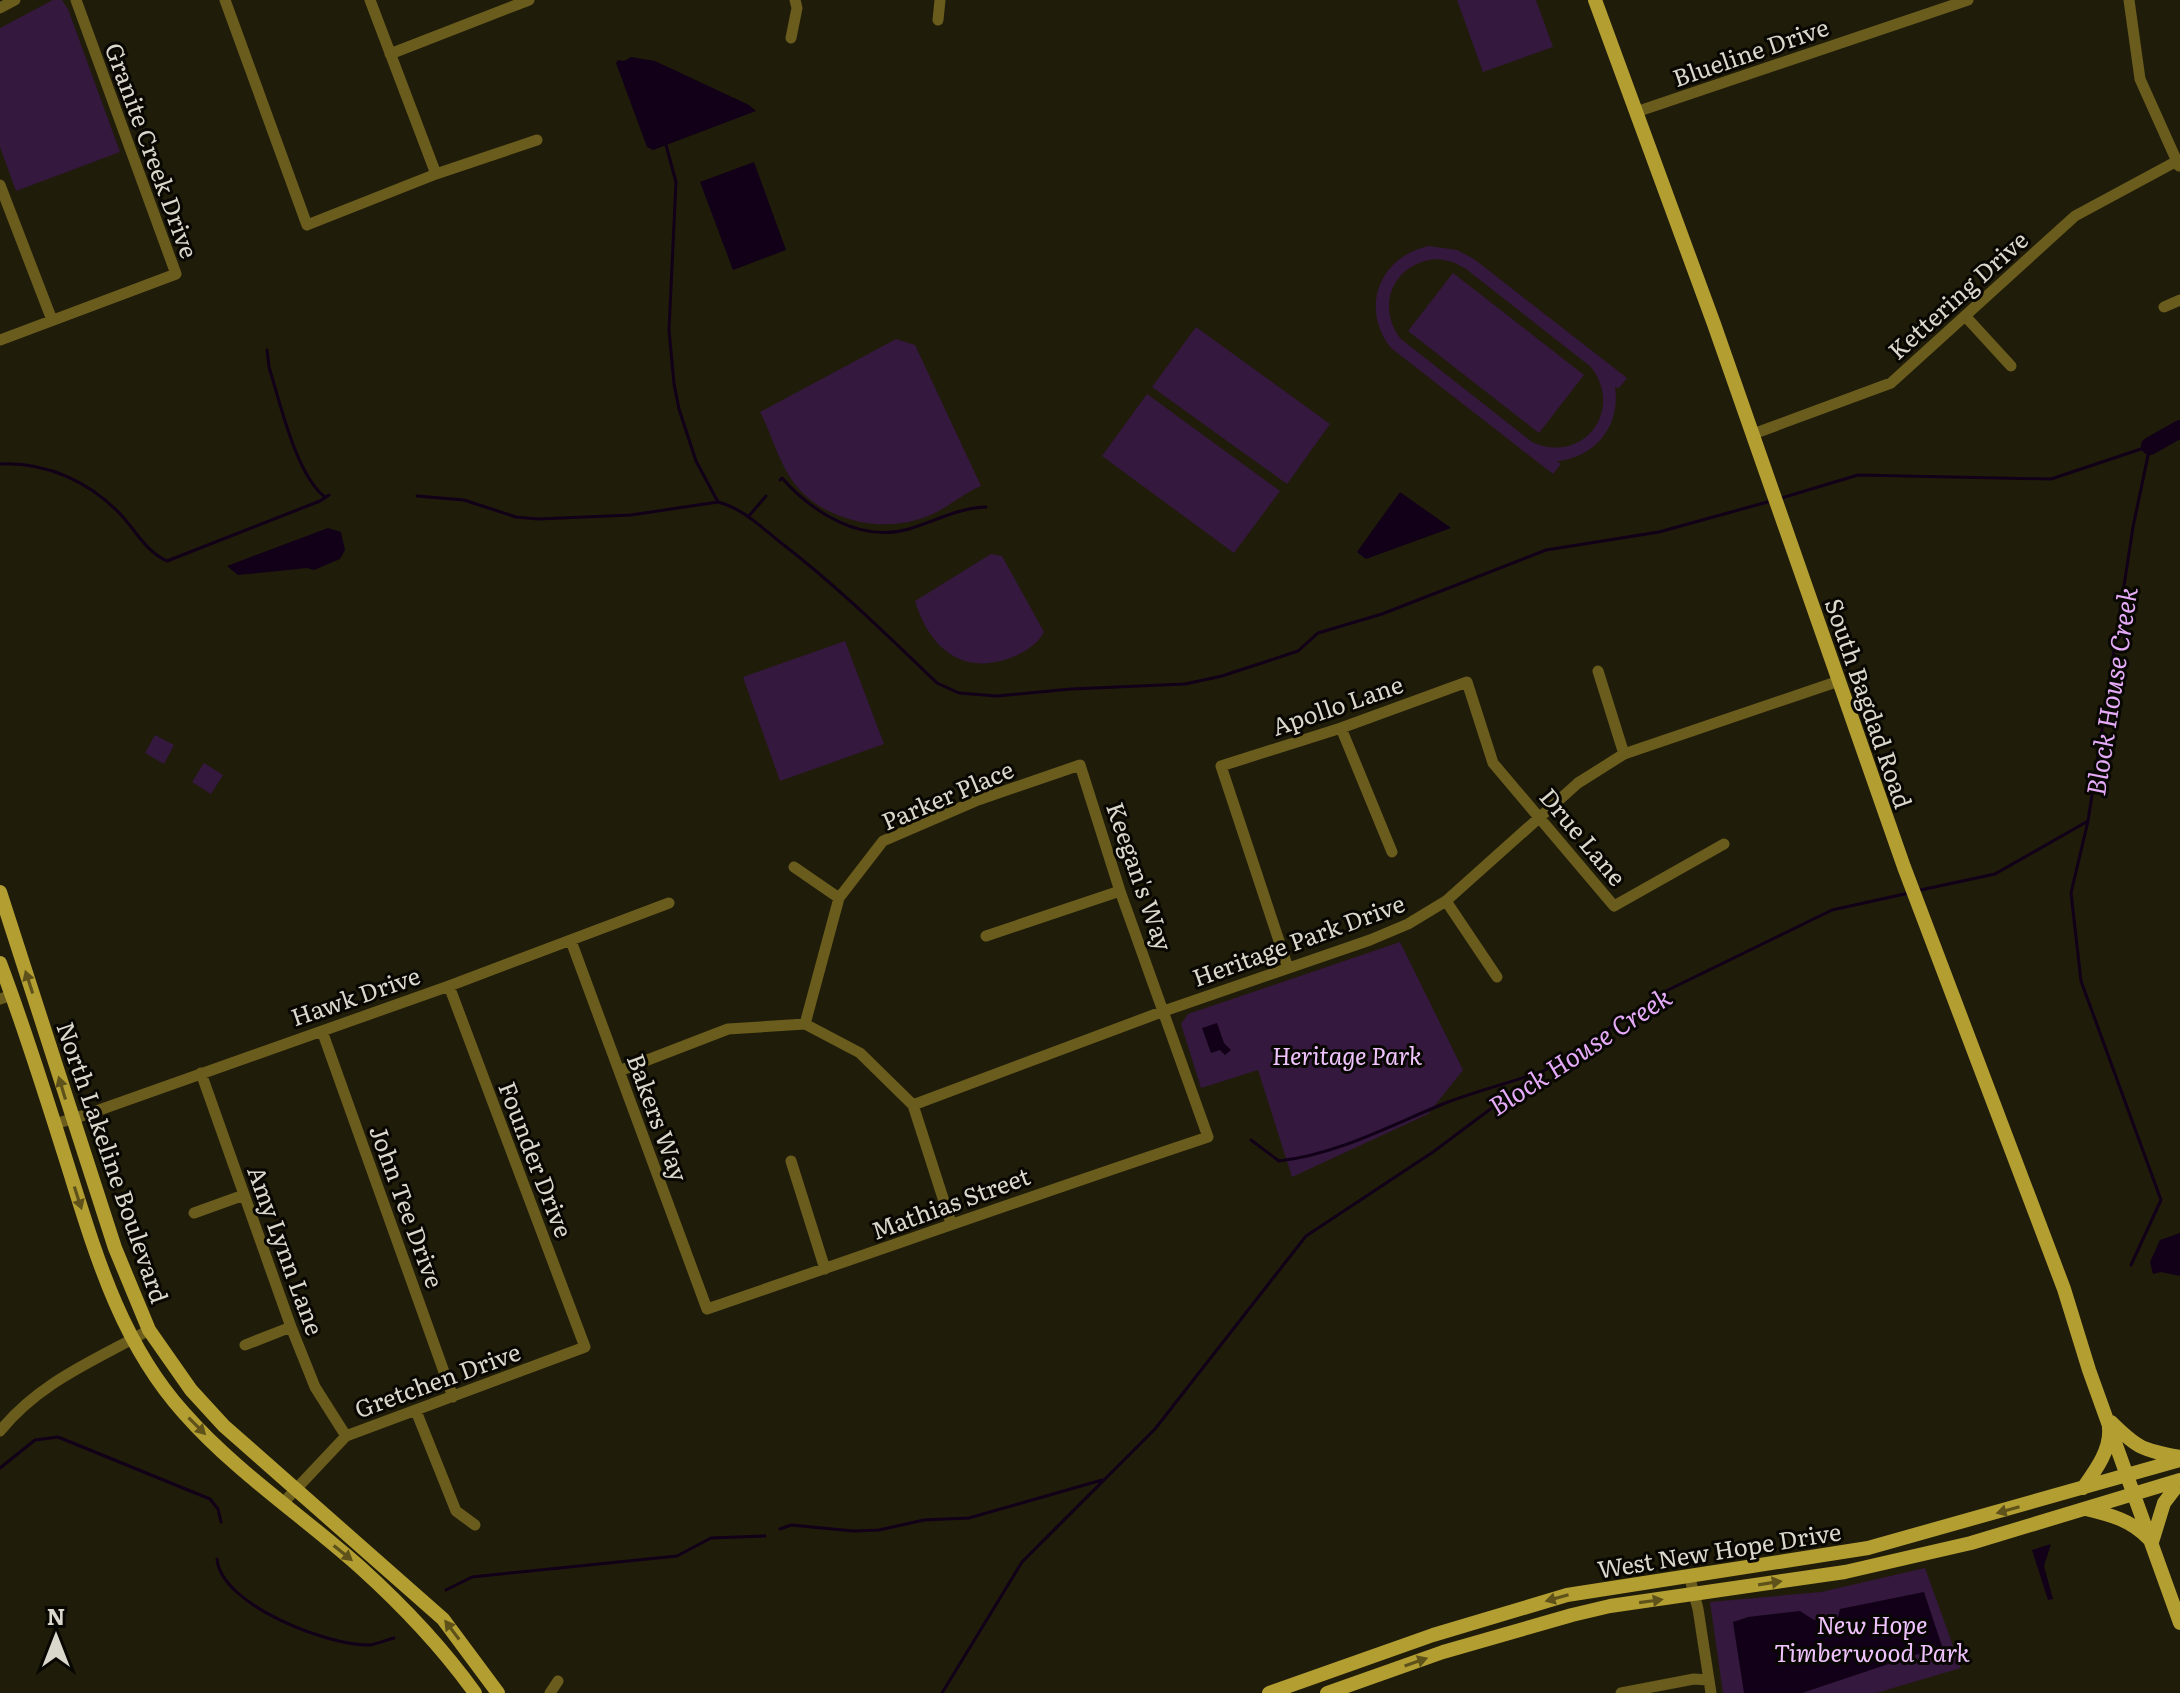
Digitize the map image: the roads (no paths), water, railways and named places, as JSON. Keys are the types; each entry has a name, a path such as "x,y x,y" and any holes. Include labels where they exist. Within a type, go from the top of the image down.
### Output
{"main road":[{"name":"South Bagdad Road","path":"1595,0 1753,434 1904,867 2057,1269 2180,1623"},
{"name":"North Lakeline Boulevard","path":"0,892 115,1248 149,1330 191,1390 224,1426 443,1619 498,1693"},
{"name":"North Lakeline Boulevard","path":"0,963 6,997 55,1124 97,1258 131,1340 183,1412 282,1504 359,1567 411,1615 475,1693"},
{"path":"2108,1419 2134,1444 2180,1459"},
{"path":"2083,1488 2105,1449 2110,1435 2108,1419"},
{"name":"West New Hope Drive","path":"1273,1692 1433,1635 1567,1595 1868,1548 2180,1459"},
{"path":"2152,1542 2164,1503 2180,1481"},
{"name":"West New Hope Drive","path":"1327,1693 1443,1652 1572,1615 1610,1606 1845,1572 1971,1543 2180,1481"},
{"path":"2085,1509 2117,1516 2139,1528 2152,1542"}],"street":[{"path":"0,8 15,0"},
{"name":"Granite Creek Drive","path":"0,340 176,274 76,0"},
{"path":"225,0 307,225 436,174 537,140"},
{"path":"370,0 436,174"},
{"path":"390,54 529,0"},
{"path":"791,38 797,8 795,0"},
{"path":"938,20 940,0"},
{"name":"Blueline Drive","path":"1636,112 1968,0"},
{"path":"2129,0 2140,79 2178,164"},
{"name":"Kettering Drive","path":"1753,434 1891,383 2075,216 2178,164"},
{"path":"0,185 52,320"},
{"path":"2164,307 2180,300"},
{"path":"1966,317 2011,366"},
{"path":"1598,671 1624,754"},
{"name":"Heritage Park Drive","path":"913,1105 1408,924 1446,901 1578,783 1624,754 1839,681"},
{"name":"Apollo Lane","path":"1288,968 1221,766 1341,728 1467,682"},
{"name":"Drue Lane","path":"1467,682 1493,763 1614,906 1724,844"},
{"path":"1341,728 1392,852"},
{"name":"Keegan's Way","path":"1080,765 1120,891 1208,1137"},
{"name":"Parker Place","path":"805,1024 839,898 883,841 978,800 1080,765"},
{"path":"794,867 839,898"},
{"path":"986,936 1120,891"},
{"path":"1446,901 1497,977"},
{"name":"Hawk Drive","path":"55,1124 449,986 669,903"},
{"name":"Bakers Way","path":"571,941 707,1309"},
{"name":"Founder Drive","path":"449,986 585,1347"},
{"path":"619,1071 728,1029 805,1024 860,1053 913,1105 951,1223"},
{"name":"John Tee Drive","path":"322,1031 453,1397"},
{"name":"Amy Lynn Lane","path":"201,1073 291,1327 315,1387 346,1436"},
{"name":"Mathias Street","path":"707,1309 1208,1137"},
{"path":"791,1161 825,1269"},
{"path":"194,1213 244,1195"},
{"path":"245,1345 291,1327"},
{"path":"0,1431 19,1408 44,1387 149,1330"},
{"name":"Gretchen Drive","path":"282,1504 346,1436 585,1347"},
{"path":"416,1411 456,1511 475,1525"},
{"path":"1689,1575 1698,1609 1711,1693"},
{"path":"1621,1693 1694,1679 1708,1680"},
{"path":"550,1693 558,1681"}],"waterway":[{"path":"666,145 676,182 669,330 674,384 696,461 718,502"},
{"path":"267,350 269,367 297,455 315,487 325,497"},
{"name":"Block House Creek","path":"2150,446 2180,429"},
{"path":"1778,499 1858,475 2051,479 2150,446"},
{"name":"Block House Creek","path":"1916,891 1995,874 2088,821 2133,527 2150,446"},
{"path":"0,464 35,467 82,484 110,505 148,547 167,561 329,495"},
{"path":"780,480 782,478 808,503 839,522 873,532 909,529 956,512 986,507"},
{"path":"417,496 464,500 516,517 538,519 631,515 718,502 727,505 751,519 821,575 937,683 959,693 997,696 1185,684 1222,676 1298,651 1318,633 1382,614 1546,550 1659,532 1771,501"},
{"path":"748,517 766,496"},
{"path":"2088,821 2071,893 2081,981 2161,1200 2131,1265"},
{"name":"Block House Creek","path":"942,1693 1022,1562 1155,1429 1306,1236 1433,1152 1528,1081 1668,990 1832,910 1909,893"},
{"path":"1251,1140 1279,1161 1301,1157 1343,1146 1454,1100 1537,1073"},
{"name":"Block House Creek","path":"0,1468 35,1440 58,1437 210,1499 218,1509 221,1522"},
{"name":"Block House Creek","path":"780,1529 791,1525 853,1531 879,1530 924,1520 969,1518 1102,1480"},
{"name":"Block House Creek","path":"446,1590 472,1577 677,1556 711,1538 765,1536"},
{"name":"Block House Creek","path":"217,1559 223,1576 237,1592 279,1620 352,1643 370,1645 394,1638"}],"park label":[{"name":"Heritage Park","path":"1347,1054"},
{"name":"New Hope Timberwood Park","path":"1872,1637"}]}
